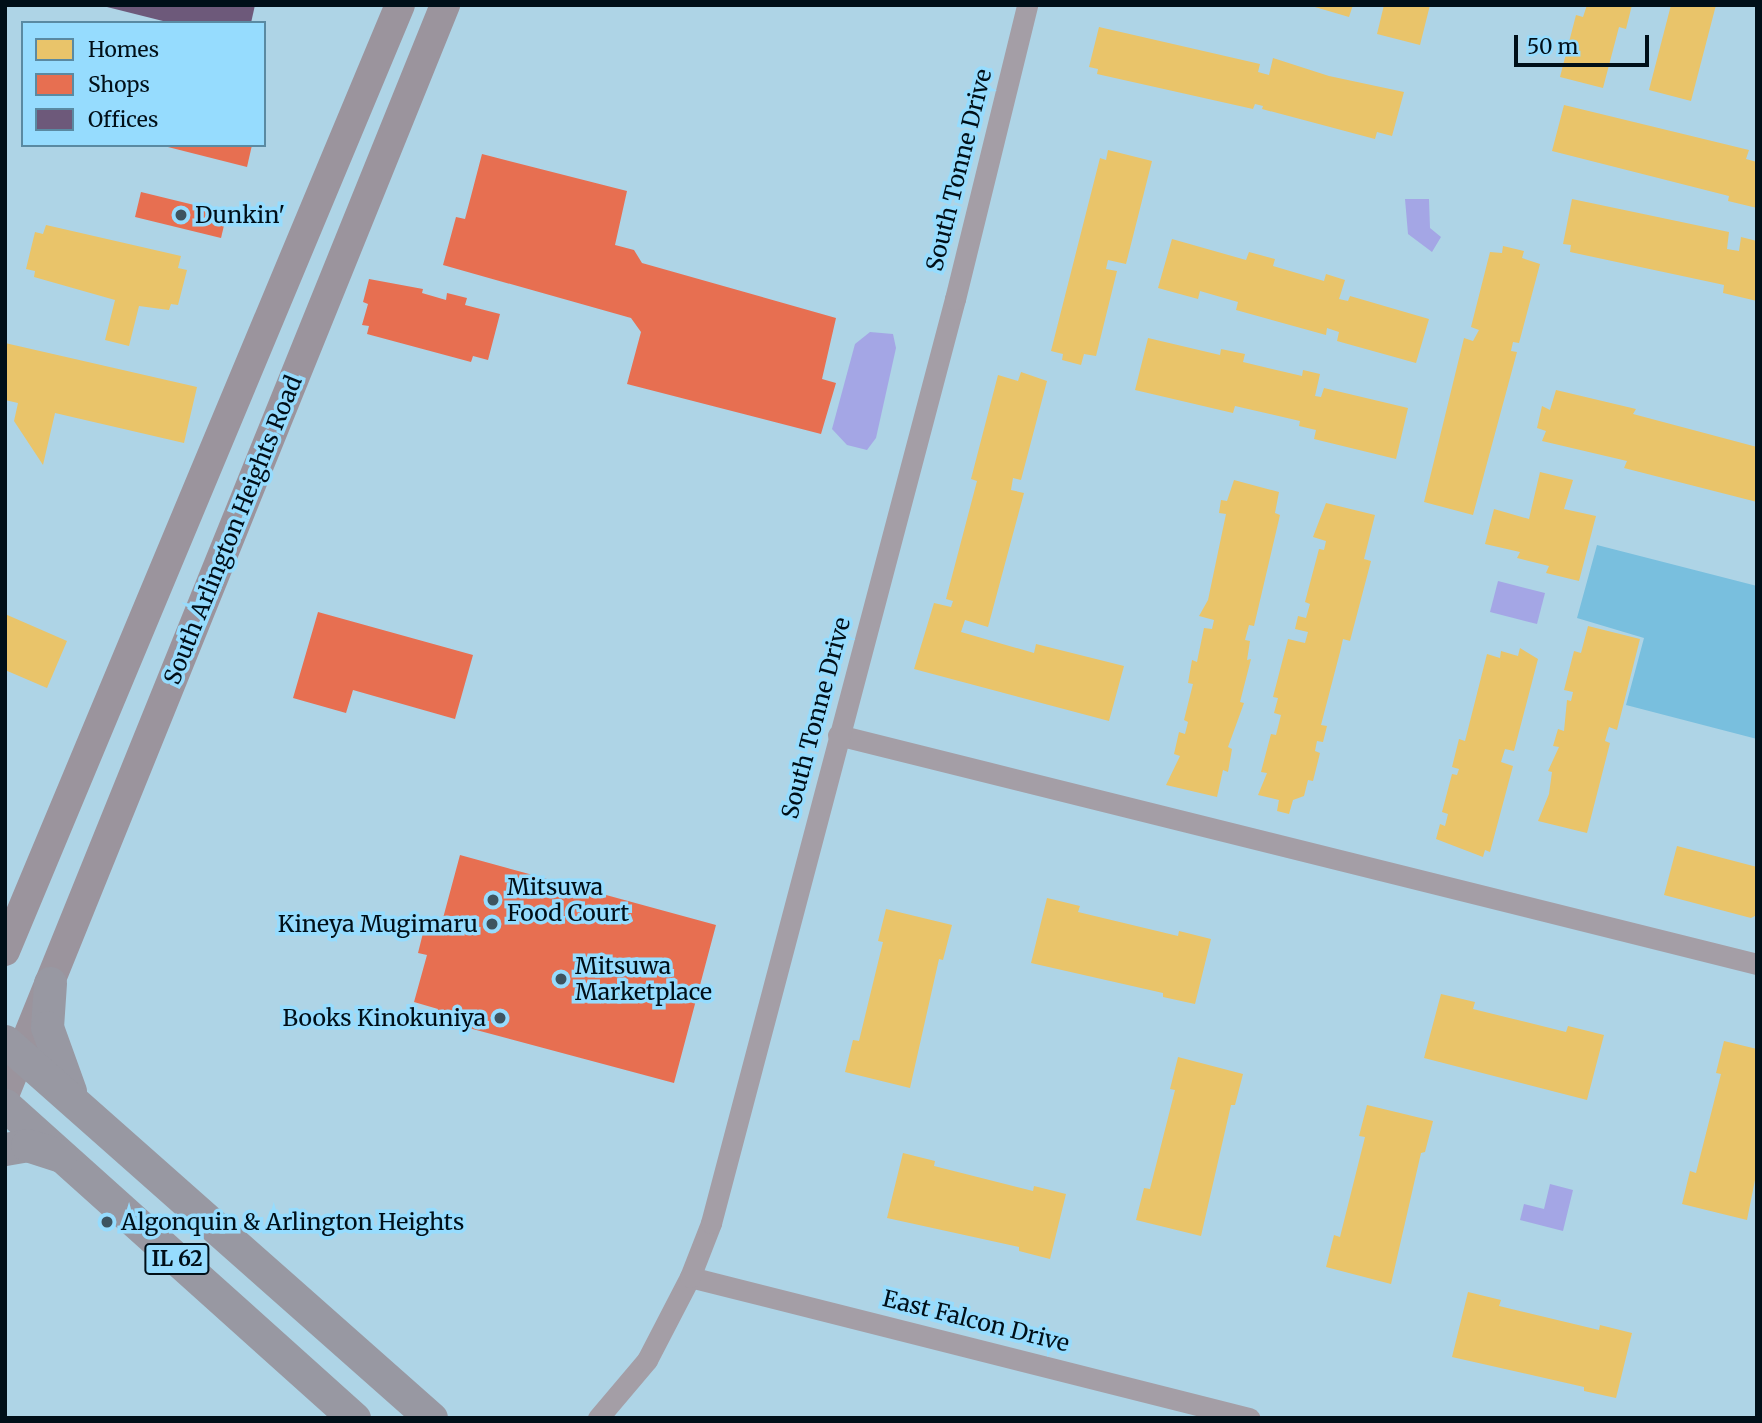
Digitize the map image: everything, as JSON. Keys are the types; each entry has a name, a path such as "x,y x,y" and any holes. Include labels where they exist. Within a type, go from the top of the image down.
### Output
{"main road":[{"name":"South Arlington Heights Road","path":"5,951 400,5"},
{"name":"South Arlington Heights Road","path":"5,1093 12,1047 50,983 444,5"},
{"path":"50,983 50,1046 62,1081 83,1111"},
{"name":"IL 62","path":"12,1047 431,1418"},
{"name":"IL 62","path":"5,1105 354,1418"},
{"path":"5,1149 27,1144 64,1157"}],"street":[{"name":"South Tonne Drive","path":"598,1418 647,1360 690,1277 710,1223 955,299 1027,5"},
{"path":"838,734 1757,964"},
{"name":"East Falcon Drive","path":"690,1277 1249,1418"}],"shaded area":[{"path":"1405,199 1429,199 1430,228 1441,237 1432,252 1408,234"},
{"path":"870,332 893,334 896,348 876,438 867,450 847,445 832,429 855,344"},
{"path":"1597,545 1757,586 1757,739 1626,705 1644,638 1577,618"},
{"path":"1498,581 1545,593 1537,624 1490,612"},
{"path":"1550,1184 1573,1190 1563,1231 1520,1220 1524,1204 1544,1209"}],"building: Homes":[{"path":"1308,5 1353,5 1349,17"},
{"path":"1384,5 1430,5 1420,45 1377,34"},
{"path":"1587,5 1632,5 1626,29 1619,27 1603,88 1560,77 1576,15 1583,17"},
{"path":"1671,5 1716,5 1691,101 1649,90"},
{"path":"1099,27 1260,64 1258,72 1269,75 1273,58 1329,76 1404,92 1392,136 1377,132 1375,139 1262,109 1263,106 1255,104 1253,109 1097,74 1098,69 1089,67"},
{"path":"1564,105 1749,150 1746,159 1757,162 1757,208 1728,201 1729,196 1552,151"},
{"path":"1108,150 1152,161 1126,264 1108,260 1106,269 1117,271 1096,356 1084,354 1081,365 1062,360 1063,354 1051,351 1100,158 1106,160"},
{"path":"1572,199 1729,232 1727,249 1739,251 1741,237 1757,241 1757,301 1723,293 1724,285 1570,252 1571,245 1563,244"},
{"path":"46,225 181,256 178,268 187,270 178,305 171,304 169,310 139,306 129,346 105,340 115,300 34,277 35,271 26,269 35,232 43,234"},
{"path":"1172,239 1246,260 1249,252 1275,259 1273,266 1324,281 1326,274 1345,280 1339,299 1348,301 1350,296 1429,319 1416,363 1337,341 1339,332 1327,328 1326,335 1236,310 1238,302 1200,291 1198,299 1158,288"},
{"path":"1503,246 1524,251 1522,258 1540,264 1519,343 1513,342 1511,351 1517,352 1473,515 1424,502 1464,338 1473,341 1479,330 1471,327 1490,252 1502,253"},
{"path":"1148,338 1220,355 1221,349 1245,354 1243,362 1302,376 1303,370 1320,374 1315,396 1321,397 1324,388 1408,408 1396,459 1314,439 1316,430 1299,426 1300,421 1235,406 1233,413 1135,390"},
{"path":"5,343 197,387 184,443 55,413 43,465 14,421 18,403 5,400"},
{"path":"1021,372 1047,381 1021,480 1013,478 1011,490 1024,493 988,627 965,620 961,632 1034,653 1036,644 1124,666 1109,721 914,669 934,603 951,607 953,601 946,599 977,481 971,479 998,375 1018,381"},
{"path":"1556,390 1636,409 1633,414 1757,447 1757,502 1624,468 1627,461 1542,441 1546,431 1537,428 1542,406 1550,410"},
{"path":"1540,472 1573,480 1564,509 1596,516 1579,581 1546,573 1549,566 1517,558 1520,552 1485,544 1494,509 1529,519"},
{"path":"1234,480 1279,492 1275,513 1280,515 1254,626 1249,625 1245,640 1250,641 1247,660 1251,659 1240,702 1244,703 1228,747 1232,749 1228,772 1223,770 1217,797 1166,785 1180,756 1174,754 1179,732 1185,734 1188,722 1184,720 1193,684 1188,683 1192,660 1197,662 1204,628 1212,629 1214,620 1199,616 1208,600 1226,514 1219,513 1221,500 1227,501"},
{"path":"1326,503 1375,515 1364,559 1371,561 1350,641 1343,639 1321,725 1327,726 1323,742 1317,741 1315,751 1320,753 1313,781 1308,780 1304,796 1293,800 1289,814 1277,811 1279,800 1258,795 1267,773 1261,772 1271,734 1276,735 1281,715 1274,713 1278,698 1273,697 1288,639 1305,643 1308,632 1295,629 1298,616 1306,618 1310,604 1305,602 1319,549 1324,550 1326,541 1313,537"},
{"path":"5,614 67,641 47,688 5,670"},
{"path":"1588,626 1640,639 1617,730 1609,727 1605,741 1610,743 1587,833 1538,821 1549,794 1552,772 1548,771 1559,747 1553,746 1558,729 1564,731 1567,700 1571,701 1573,692 1564,690 1574,651 1581,653"},
{"path":"1520,648 1538,659 1514,751 1505,749 1501,762 1513,766 1490,852 1485,850 1483,857 1436,839 1440,824 1445,826 1448,814 1442,812 1452,774 1457,775 1459,769 1452,767 1459,739 1465,741 1487,654 1500,658 1501,651 1518,656"},
{"path":"1677,846 1757,867 1757,915 1751,918 1664,895"},
{"path":"1047,898 1080,906 1078,912 1178,936 1179,931 1211,939 1195,1004 1163,997 1163,993 1031,963"},
{"path":"886,909 952,925 943,960 939,959 910,1088 845,1072 853,1040 859,1041 883,942 878,941"},
{"path":"1441,994 1475,1002 1473,1009 1566,1032 1568,1026 1604,1035 1587,1100 1424,1058"},
{"path":"1724,1041 1757,1049 1757,1170 1747,1220 1682,1204 1690,1171 1696,1173 1721,1074 1716,1073"},
{"path":"1178,1057 1243,1074 1235,1105 1231,1105 1201,1236 1136,1220 1144,1188 1150,1189 1175,1090 1170,1089"},
{"path":"1367,1105 1433,1121 1425,1152 1421,1153 1391,1284 1326,1267 1334,1235 1340,1237 1365,1137 1359,1136"},
{"path":"903,1153 935,1161 934,1166 1033,1191 1034,1186 1066,1194 1050,1259 1019,1251 1019,1247 887,1218"},
{"path":"1468,1292 1501,1300 1499,1306 1599,1330 1600,1325 1632,1333 1616,1398 1584,1391 1584,1387 1452,1357"}],"building: Shops":[{"path":"168,147 252,147 247,167"},
{"path":"482,154 627,191 615,245 634,250 642,263 836,318 822,379 836,383 821,434 627,384 641,332 631,318 443,265 456,217 465,219"},
{"name":"Dunkin'","path":"141,192 227,213 221,238 135,217"},
{"path":"369,279 423,289 422,293 446,300 447,293 467,298 465,305 500,314 488,360 473,356 471,362 367,334 369,326 362,325 368,304 363,302"},
{"path":"318,612 473,655 455,719 353,690 346,713 293,698"},
{"name":"Mitsuwa Marketplace","path":"460,855 716,925 674,1083 435,1019 438,1009 414,1002 427,955 418,953 424,929 439,933"}],"building: Offices":[{"path":"255,5 251,21 163,21 103,6"}],"place":[{"name":"Dunkin'","path":"181,215"},
{"name":"Mitsuwa Food Court","path":"493,900"},
{"name":"Kineya Mugimaru","path":"492,924"},
{"name":"Mitsuwa Marketplace","path":"561,979"},
{"name":"Books Kinokuniya","path":"500,1018"},
{"name":"Algonquin & Arlington Heights","path":"107,1222"}]}
